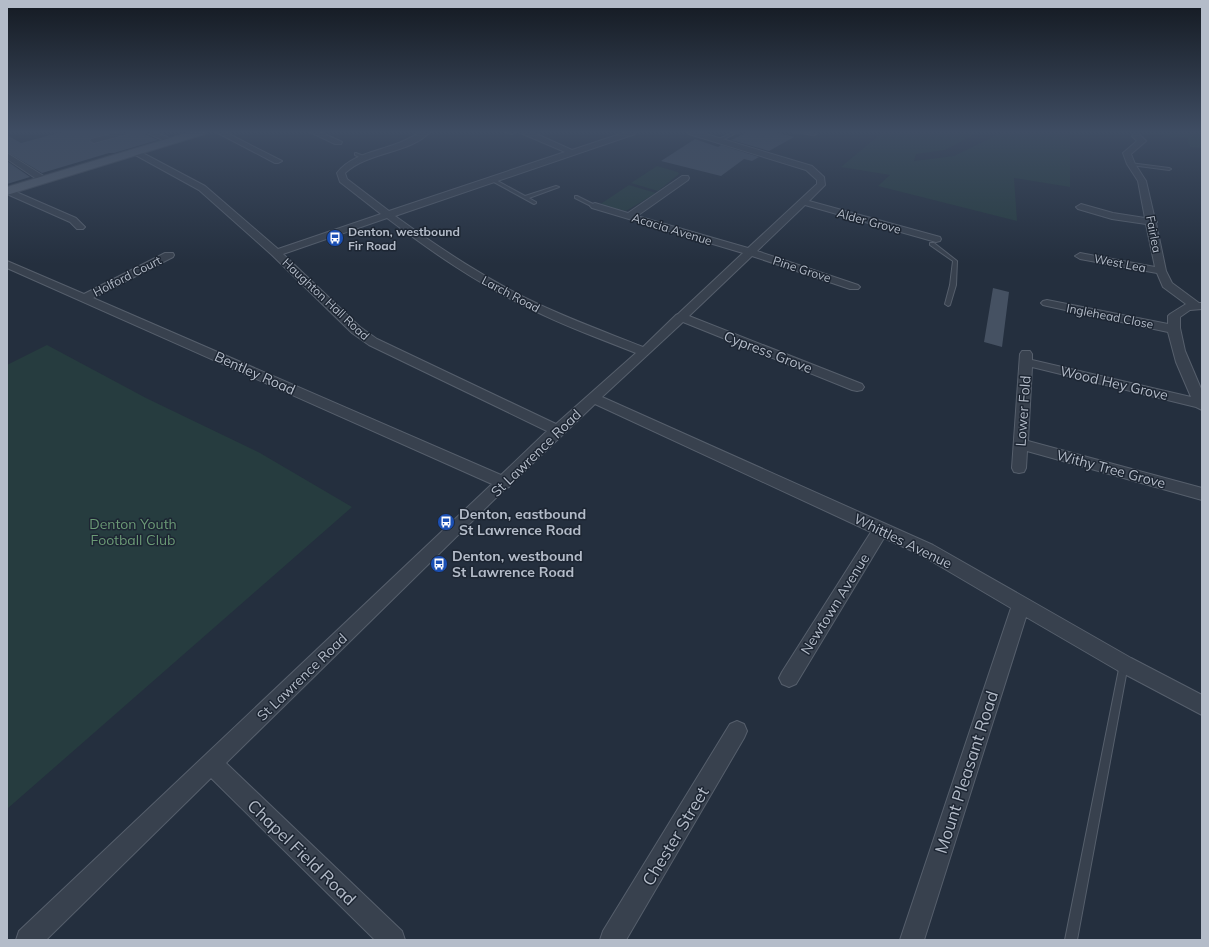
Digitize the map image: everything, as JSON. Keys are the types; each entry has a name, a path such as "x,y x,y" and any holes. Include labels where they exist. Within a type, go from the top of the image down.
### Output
{"main road":[{"path":"7,191 56,176"}],"street":[{"path":"38,176 44,180"},
{"name":"Haughton Hall Road","path":"180,176 202,188 276,253 356,330 373,342 557,430"},
{"name":"Larch Road","path":"341,176 343,180 389,216 456,262 518,299 540,310 645,352"},
{"path":"276,253 504,176"},
{"name":"St Lawrence Road","path":"28,940 504,483 557,430 645,352 680,317 821,185 820,179 817,176"},
{"name":"Fairlea","path":"1139,176 1142,181 1152,222 1161,271 1167,285 1199,306"},
{"path":"630,216 685,178"},
{"path":"7,191 73,220 80,227"},
{"name":"Alder Grove","path":"803,202 936,239"},
{"name":"Acacia Avenue","path":"595,206 749,252"},
{"path":"1081,207 1112,216 1152,222"},
{"name":"Pine Grove","path":"749,252 854,286"},
{"name":"Holford Court","path":"84,298 169,255"},
{"name":"West Lea","path":"1080,256 1161,271"},
{"name":"Bentley Road","path":"7,264 504,483"},
{"name":"Inglehead Close","path":"1047,303 1173,329"},
{"path":"1199,306 1187,307 1174,316 1173,329 1186,373 1202,405"},
{"name":"Cypress Grove","path":"680,317 857,387"},
{"name":"Wood Hey Grove","path":"1026,358 1202,405"},
{"name":"Lower Fold","path":"1019,468 1026,358"},
{"name":"Whittles Avenue","path":"593,398 927,550 1124,664 1202,705"},
{"name":"Withy Tree Grove","path":"1021,444 1202,494"},
{"name":"Newtown Avenue","path":"789,678 881,530"},
{"name":"Mount Pleasant Road","path":"912,940 1021,604"},
{"name":"Chester Street","path":"612,940 737,732"},
{"name":"Chapel Field Road","path":"212,764 392,940"}],"lane":[{"path":"493,180 534,203"},
{"path":"525,198 557,187"},
{"path":"576,197 595,206"},
{"path":"936,239 955,261 953,285 948,304"},
{"path":"1071,940 1124,664"}],"green space":[{"path":"641,176 676,176 658,191 631,183"},
{"path":"889,176 1070,176 1070,187 1014,178 1017,221 878,186"},
{"path":"629,185 656,193 626,211 599,205"},
{"name":"Denton Youth Football Club","path":"47,345 146,398 260,453 352,507 7,809 7,365"}],"building":[{"path":"7,176 30,177 7,184"},
{"path":"993,288 1009,292 1002,347 984,342"}],"place":[{"name":"Denton, westbound Fir Road","path":"335,238"},
{"name":"Denton, eastbound St Lawrence Road","path":"446,522"},
{"name":"Denton, westbound St Lawrence Road","path":"439,564"}]}
